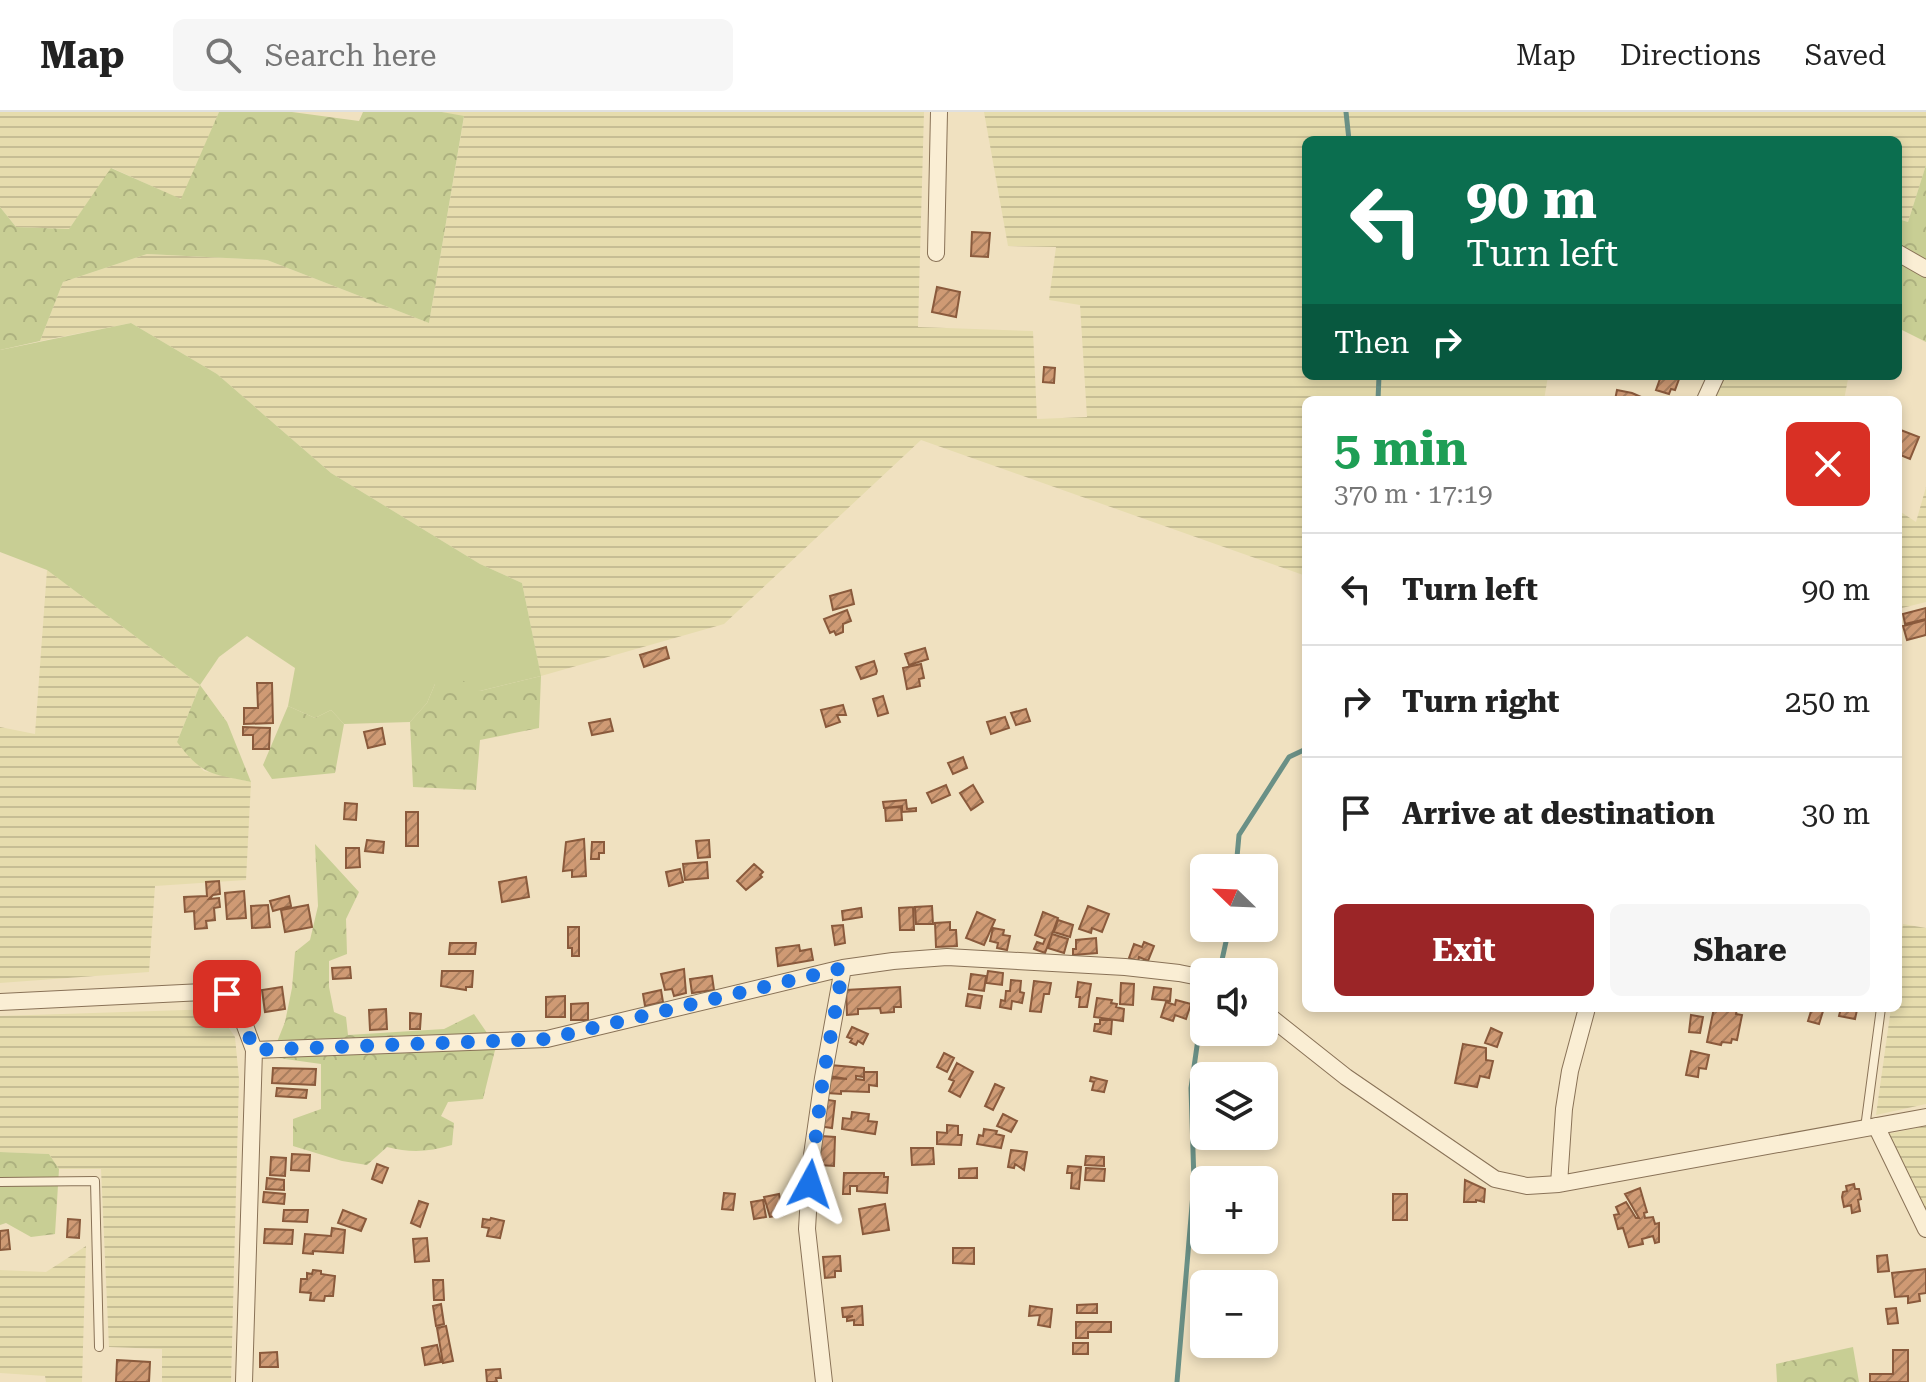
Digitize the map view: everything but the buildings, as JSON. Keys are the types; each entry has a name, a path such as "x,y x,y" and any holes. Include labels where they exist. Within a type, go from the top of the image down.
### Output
{"street":[{"path":"936,253 939,112"},
{"path":"1902,255 1926,269"},
{"path":"254,1050 547,1039 843,968 893,961 947,957 1125,967 1190,975"},
{"path":"824,1382 807,1229 811,1162 843,968"},
{"path":"0,1002 203,992 227,994 237,1004 254,1050 244,1382"},
{"path":"1559,1184 1564,1109 1570,1071 1586,1012"},
{"path":"1278,1023 1346,1077 1495,1179 1527,1186 1559,1184 1926,1117"},
{"path":"1870,1127 1926,1229"}],"lane":[{"path":"1870,1127 1881,1012"},
{"path":"0,1182 95,1181 99,1347"}],"shaded area":[{"path":"0,112 219,112 182,200 112,168 69,229 16,227 0,207"},
{"path":"442,112 924,112 918,327 1033,331 1037,419 1087,417 1080,305 1049,300 1056,247 1008,246 984,112 1926,112 1926,165 1908,222 1902,220 1902,136 1302,136 1302,380 1547,380 1545,396 1302,396 1302,575 921,440 724,624 541,676 522,583 480,564 331,473 217,374 131,323 40,341 63,282 147,254 267,260 429,323 464,117"},
{"path":"1721,380 1848,380 1845,396 1715,396"},
{"path":"1926,487 1926,602 1902,608 1902,513 1916,522"},
{"path":"47,570 200,685 177,742 204,771 251,782 246,880 155,886 149,972 0,983 0,727 35,734"},
{"path":"1903,924 1926,928 1926,1104 1876,1115 1890,1012 1902,1012"},
{"path":"216,1009 235,1037 239,1079 231,1382 162,1382 162,1349 109,1347 101,1169 59,1169 49,1154 0,1152 0,1016"},
{"path":"1926,1126 1926,1211 1887,1134"},
{"path":"86,1246 82,1382 46,1382 45,1376 0,1373 0,1270 46,1272"}],"green space":[{"path":"219,112 292,112 359,121 363,112 442,112 464,116 429,323 267,260 147,254 63,282 40,341 0,350 0,207 16,227 69,229 111,168 181,199"},
{"path":"1926,165 1926,342 1902,330 1902,220 1908,222"},
{"path":"131,323 217,374 331,473 480,564 522,583 541,676 480,691 435,684 427,703 410,722 344,724 331,710 315,718 288,706 295,668 247,636 219,657 200,685 47,570 0,552 0,350"},
{"path":"541,676 539,728 480,740 476,790 413,787 410,722 427,703 435,684 457,677 480,691"},
{"path":"200,685 227,722 251,782 208,771 177,742"},
{"path":"288,706 315,718 331,710 344,724 335,773 272,779 263,765"},
{"path":"315,844 359,892 346,919 347,954 329,961 329,987 334,1012 346,1017 348,1035 444,1029 474,1014 496,1046 483,1099 448,1102 441,1116 454,1123 452,1145 420,1151 387,1147 367,1165 293,1146 293,1119 321,1109 321,1064 271,1057 285,1022 295,952 310,940 318,906"},
{"path":"0,1152 49,1154 59,1169 55,1234 31,1237 6,1223 0,1225"},
{"path":"1853,1347 1859,1382 1777,1382 1776,1364"}],"waterway":[{"path":"1346,112 1349,136"},
{"path":"1378,396 1379,380"},
{"path":"1237,854 1239,835 1289,757 1302,751"},
{"path":"1222,958 1226,942"},
{"path":"1177,1382 1194,1182 1191,1088 1197,1046"}],"route":[{"path":"227,994 237,1004 254,1050 411,1046 547,1039 843,968 823,1078 810,1184"}]}
